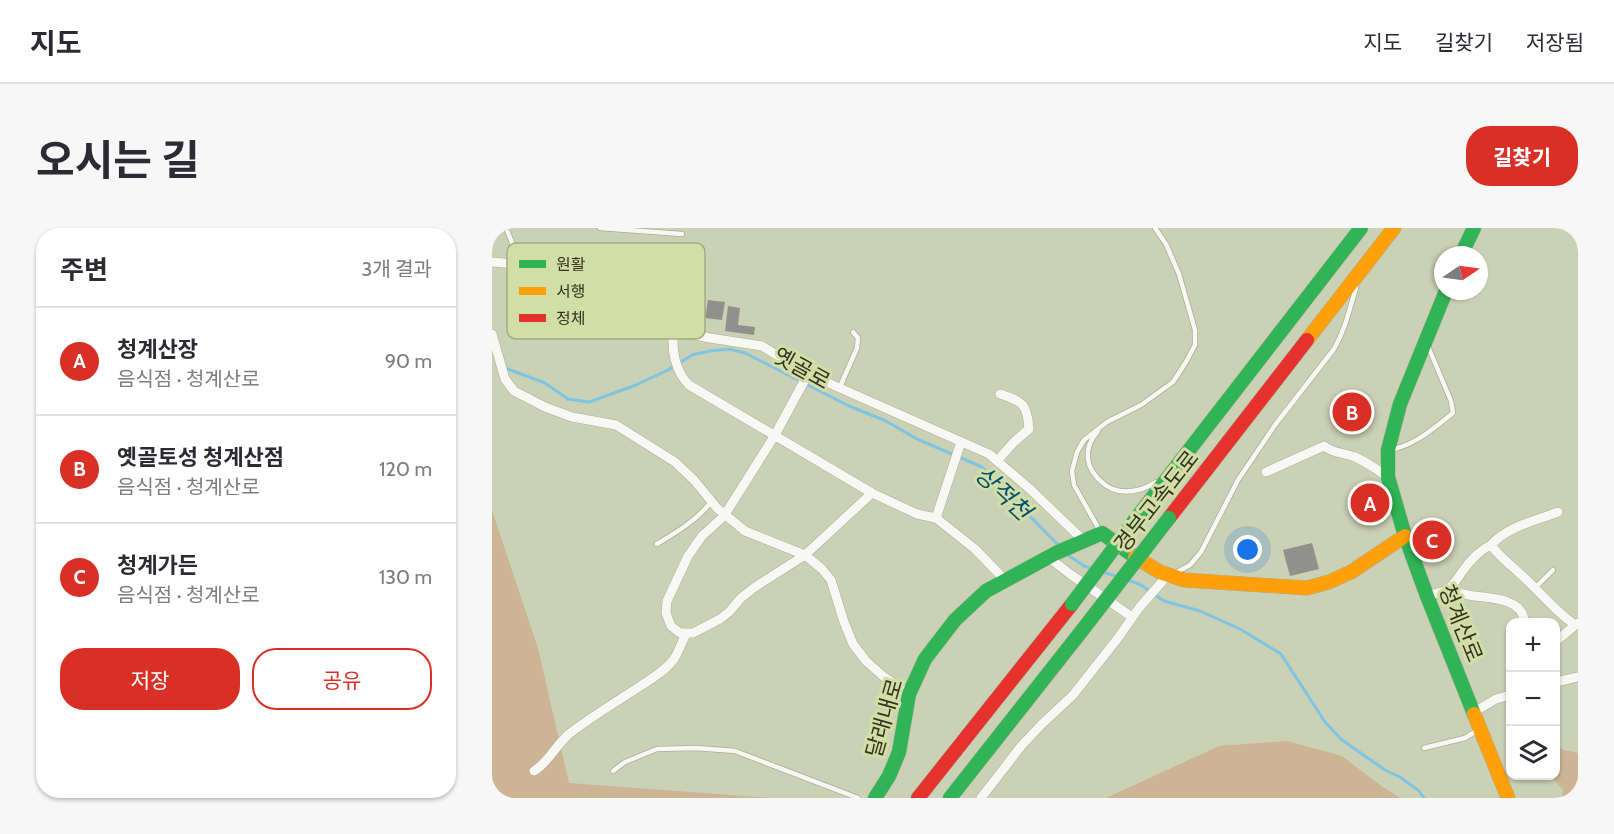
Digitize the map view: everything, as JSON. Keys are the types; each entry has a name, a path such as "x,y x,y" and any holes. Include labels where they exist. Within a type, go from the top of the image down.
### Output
{"main road":[{"name":"경부고속도로","path":"918,798 1072,604 1361,228"},
{"name":"경부고속도로","path":"950,798 1394,228"},
{"path":"1465,246 1474,228"},
{"name":"청계산로","path":"1442,300 1400,404 1388,450 1388,477 1405,536 1427,596 1508,798"},
{"path":"1102,533 1152,569 1167,576 1184,580 1307,588 1329,582 1351,572 1405,536"},
{"name":"달래내로","path":"875,798 889,776 899,752 909,694 926,659 955,620 986,591 1078,542 1102,533"}],"street":[{"name":"옛골로","path":"492,262 507,263"},
{"path":"492,334 505,379 514,391 544,407 572,417 616,425 675,462 694,480 724,516 745,531 805,555 822,569 831,580 849,636 866,661 909,694"},
{"name":"옛골로","path":"705,337 762,346 808,374 839,389 959,446 989,454 1031,490 1078,542"},
{"path":"673,339 674,357 681,374 689,385 872,493 917,514 936,518 975,549 1005,580"},
{"path":"808,374 775,435 724,516 702,536 681,570 667,601 666,613 671,626 680,633 686,634 699,631 720,619 741,598 805,555 872,493"},
{"path":"997,461 1029,429 1028,414 1020,401 1000,394"},
{"path":"936,518 959,446"},
{"path":"1266,472 1324,446 1330,451 1353,456 1388,477"},
{"path":"1427,596 1446,590 1457,581 1461,573 1485,547 1491,545 1508,530 1558,512"},
{"path":"1491,545 1500,557 1519,572 1554,608 1577,624 1560,638"},
{"path":"1052,555 1070,574 1132,617"},
{"path":"981,798 1022,746 1073,695 1139,608 1167,576"},
{"path":"1446,590 1471,596 1494,598 1516,606 1524,618"},
{"path":"534,771 541,767 571,733 668,665 674,659 686,634"},
{"path":"1560,681 1578,677"},
{"path":"1474,712 1496,699 1506,696"}],"lane":[{"path":"506,228 512,243"},
{"path":"600,228 682,234"},
{"path":"1102,533 1074,485 1072,471 1077,452 1084,440 1107,422 1141,405 1173,382 1195,345 1195,330 1179,274 1166,244 1155,228"},
{"path":"1167,576 1190,565 1201,552 1238,480 1275,426 1334,349 1348,318 1355,291 1366,264"},
{"path":"839,389 857,348 858,338 853,332"},
{"path":"1388,450 1403,447 1418,440 1453,413 1451,401 1426,340"},
{"path":"1107,422 1090,442 1087,454 1090,468 1095,476 1110,488 1131,492 1141,489 1156,482 1177,466"},
{"path":"657,544 677,532 711,501"},
{"path":"1535,588 1553,570"},
{"path":"1424,748 1465,738 1480,728"},
{"path":"613,771 625,762 657,749 735,750 858,798"}],"shaded area":[{"path":"492,510 538,648 569,783 772,798 492,798"},
{"path":"1287,741 1342,756 1400,798 1106,798 1219,746"},
{"path":"1560,748 1578,753 1578,798 1562,798 1563,790 1554,780 1560,780"}],"building":[{"path":"708,300 725,302 722,320 705,318"},
{"path":"728,306 740,308 738,325 755,327 754,335 725,331"},
{"path":"1312,543 1319,569 1290,576 1283,550"}],"waterway":[{"name":"상적천","path":"505,368 545,383 568,399 589,402 636,385 668,370 692,355 729,349 745,353 849,406 886,421 917,439 982,467 1061,548"},
{"name":"상적천","path":"1065,553 1084,566 1093,569"},
{"name":"상적천","path":"1102,572 1116,576"},
{"name":"상적천","path":"1128,580 1141,585 1164,601 1200,611 1240,629 1281,654 1325,722 1342,740 1385,770 1400,777 1419,791 1424,798"}],"traffic: fast":[{"path":"1138,516 1361,228"},
{"path":"1465,246 1474,228"},
{"path":"1442,300 1400,404 1388,450 1388,477 1405,536 1474,714"},
{"path":"1072,604 1138,516"},
{"path":"1084,628 1169,518"},
{"path":"875,798 889,776 899,752 909,694 925,659 955,620 986,591 1056,553 1102,533 1135,557"},
{"path":"950,798 1084,628"}],"traffic: slow":[{"path":"1307,340 1394,228"},
{"path":"1135,557 1160,572 1184,580 1307,588 1329,582 1351,572 1405,536"},
{"path":"1474,714 1508,798"}],"traffic: jam":[{"path":"1169,518 1307,340"},
{"path":"918,798 1072,604"}],"place":[{"name":"옛골토성 청계산점","path":"1352,412"},
{"name":"청계산장","path":"1370,503"},
{"name":"청계가든","path":"1432,540"}]}
